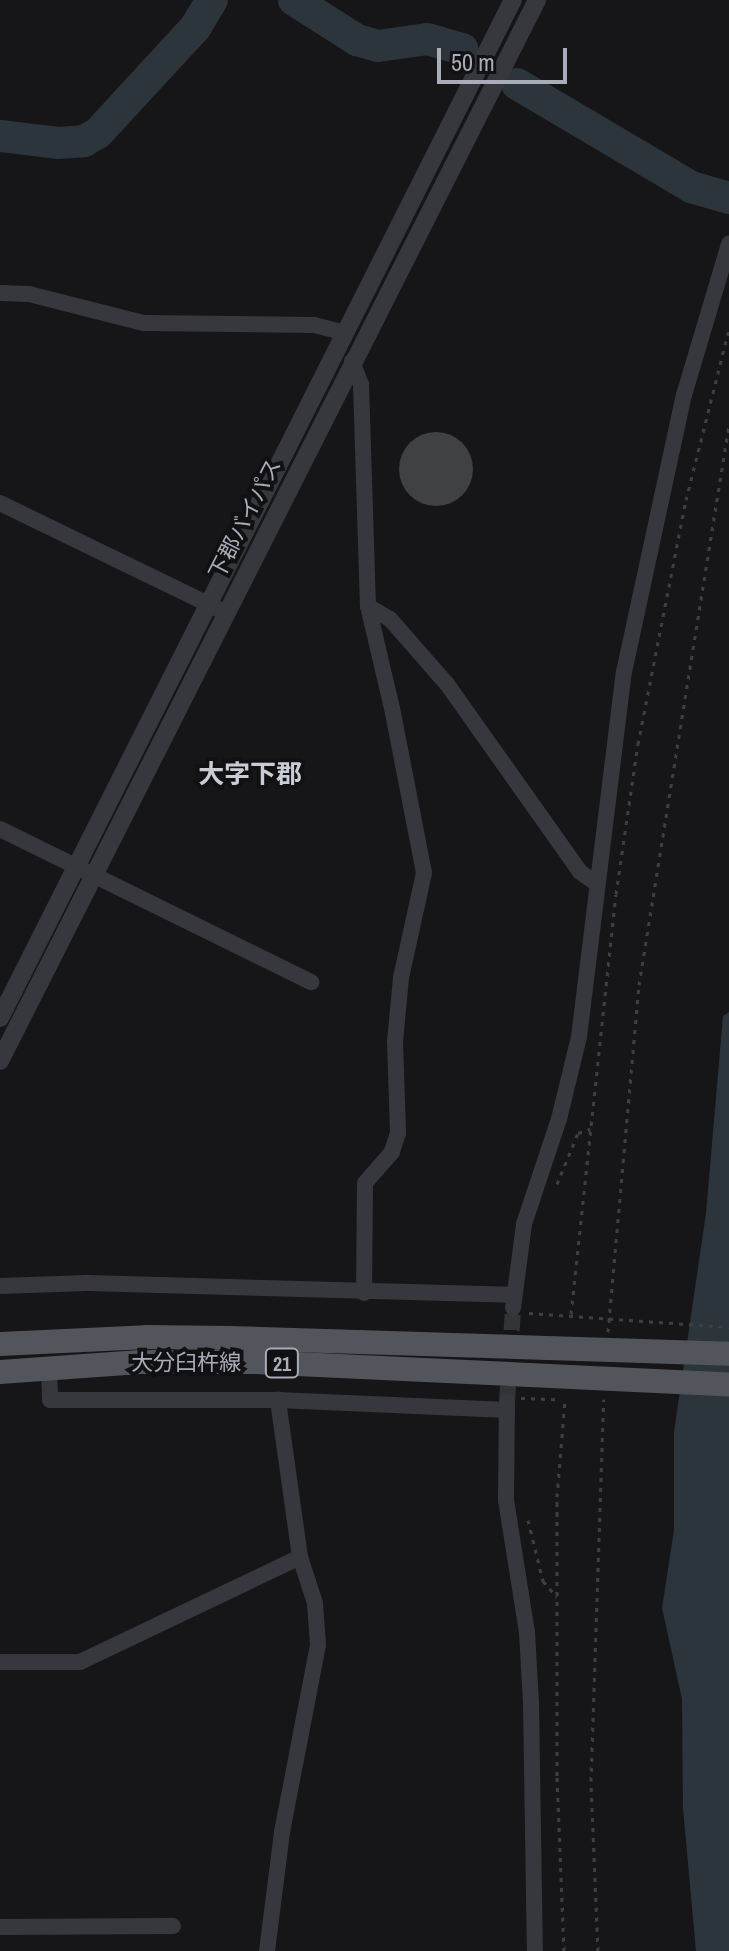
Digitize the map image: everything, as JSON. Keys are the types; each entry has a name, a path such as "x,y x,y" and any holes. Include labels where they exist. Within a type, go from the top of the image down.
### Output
{"main road":[{"name":"大分臼杵線","path":"0,1344 146,1337 729,1354"},
{"name":"大分臼杵線","path":"0,1372 140,1362 254,1362 565,1389"},
{"name":"21","path":"565,1389 729,1384"}],"street":[{"name":"下郡バイパス","path":"0,1018 84,870 216,608 345,333 513,0"},
{"name":"下郡バイパス","path":"216,608 352,361 537,0"},
{"path":"0,1286 87,1283 514,1302 524,1224 559,1119 579,1037 624,672 684,395 729,244"},
{"path":"0,293 29,294 144,323 314,325 345,333"},
{"path":"352,361 361,384 368,606 392,708 424,873 400,994 395,1041 398,1133 392,1152 365,1183 364,1293"},
{"path":"0,503 216,608"},
{"path":"368,606 390,619 447,684 580,872 596,883"},
{"path":"0,829 311,982"},
{"name":"下郡バイパス","path":"0,1061 84,870"},
{"path":"49,1368 50,1400 278,1400 507,1406 506,1500 527,1632 531,1703 535,1951"},
{"path":"267,1951 282,1832 318,1645 315,1603 300,1557 278,1400"},
{"path":"0,1662 80,1662 300,1557"},
{"path":"0,1927 173,1926"}],"path":[{"path":"571,1314 616,894 638,744 686,500 729,329"},
{"path":"608,1338 639,985 729,425"},
{"path":"554,1190 578,1133 590,1128"},
{"path":"588,1314 729,1327"},
{"path":"564,1951 557,1776 557,1497 565,1389"},
{"path":"598,1951 591,1781 604,1397"},
{"path":"528,1519 543,1581 557,1597"}],"shaded area":[{"path":"729,1012 729,1951 696,1951 683,1808 682,1699 662,1608 674,1530 674,1432 706,1213 723,1016"}],"building":[{"path":"436,432 450,435 462,443 470,455 473,469 470,483 462,495 450,503 436,506 422,503 410,495 402,483 399,469 402,455 410,443 422,435"}],"waterway":[{"path":"0,136 58,143 84,141 98,133 195,28 212,0"},
{"path":"294,0 357,40 378,46 427,39 463,49"},
{"path":"517,84 691,187 729,198"}],"tunnel":[{"path":"507,1402 513,1308"}],"district":[{"name":"大字下郡","path":"250,774"}]}
